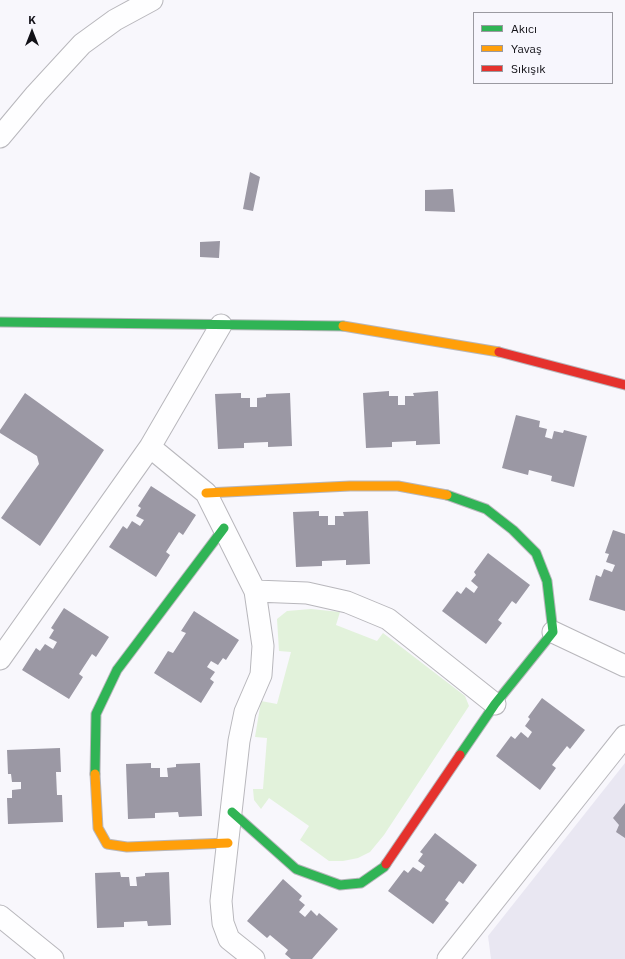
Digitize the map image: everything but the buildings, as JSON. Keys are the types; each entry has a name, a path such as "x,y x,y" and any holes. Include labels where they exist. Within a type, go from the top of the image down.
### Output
{"street":[{"path":"0,137 36,94 82,44 115,20 152,0"},
{"path":"0,322 340,326 492,350 625,385"},
{"path":"0,659 150,447 221,325"},
{"path":"150,447 206,493 255,591 263,646 261,675 245,712 240,741 221,901 223,923 229,939 254,959"},
{"path":"206,493 350,486 398,486 449,494 486,509 513,530 536,553 547,581 553,632 495,704 384,867 361,883 340,885 296,869 232,812"},
{"path":"224,528 117,670 96,714 95,786 98,828 107,844 127,847 228,843"},
{"path":"255,591 314,595 347,602 388,619 495,704"},
{"path":"553,632 625,666"},
{"path":"448,959 625,736"},
{"path":"0,916 53,959"}],"shaded area":[{"path":"625,763 625,959 491,959 488,936"}],"green space":[{"path":"311,609 340,612 336,625 377,641 383,633 465,696 469,706 384,835 370,852 358,858 343,861 329,861 300,840 309,826 269,798 261,809 254,800 253,789 263,789 267,738 255,737 261,701 277,704 291,652 279,651 277,619 287,611"}],"traffic: fast":[{"path":"0,322 343,326"},
{"path":"447,495 486,509 513,530 536,553 547,581 553,632 495,704 460,755"},
{"path":"95,774 96,714 117,670 224,528"},
{"path":"232,812 296,869 340,885 361,883 386,864"}],"traffic: slow":[{"path":"343,326 499,352"},
{"path":"206,493 350,486 398,486 447,495"},
{"path":"95,774 98,828 107,844 127,847 228,843"}],"traffic: jam":[{"path":"499,352 625,385"},
{"path":"386,864 460,755"}]}
